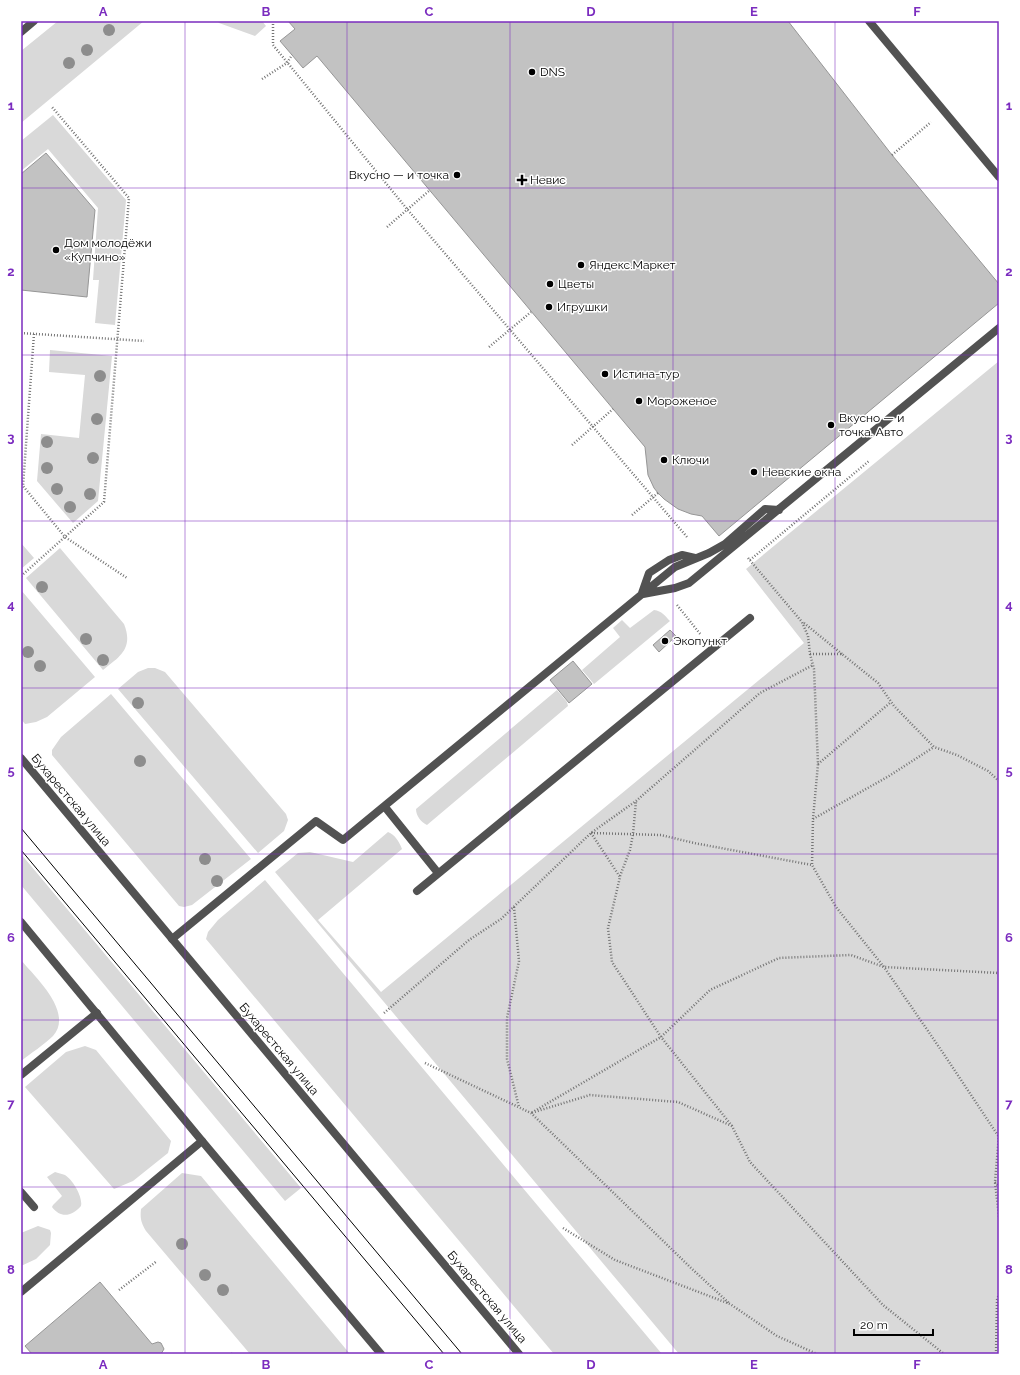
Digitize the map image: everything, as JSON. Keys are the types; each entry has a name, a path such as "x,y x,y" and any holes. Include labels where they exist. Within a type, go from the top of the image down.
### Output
{"street":[{"path":"21,32 34,21"},
{"path":"869,21 999,177"},
{"path":"642,594 689,583 999,328"},
{"path":"172,939 316,821 343,840 675,567 725,544 765,509 779,510"},
{"path":"642,594 650,573 669,560 682,555 696,558"},
{"path":"417,890 750,618"},
{"name":"Бухарестская улица","path":"21,758 520,1354"},
{"path":"385,807 438,873"},
{"path":"21,922 381,1354"},
{"path":"21,1075 97,1013"},
{"path":"21,1292 202,1141"},
{"path":"21,1192 34,1207"}],"path":[{"path":"273,21 272,45 407,209 689,540"},
{"path":"262,79 287,63 292,55"},
{"path":"21,576 104,502 129,198 52,107"},
{"path":"892,155 944,111"},
{"path":"387,227 430,190"},
{"path":"489,347 531,312"},
{"path":"21,333 144,341"},
{"path":"34,334 23,486 68,540 127,578"},
{"path":"572,444 613,409"},
{"path":"632,515 658,493"},
{"path":"750,560 802,622 878,683 894,706 934,747 957,755 988,771 999,781"},
{"path":"664,590 712,649"},
{"path":"802,622 808,636 813,665 818,764 813,819 812,865 836,907 884,967 940,1046 999,1136 995,1182 999,1217"},
{"path":"810,654 842,654"},
{"path":"384,1013 469,940 501,919 591,833 636,801 760,693 813,665"},
{"path":"818,764 891,702"},
{"path":"813,819 889,776 934,747"},
{"path":"636,801 630,850 620,877 608,928 612,962 661,1037 732,1126 750,1162 883,1305 944,1354"},
{"path":"591,833 661,835 694,843 812,865"},
{"path":"591,833 620,877"},
{"path":"514,906 519,961 507,1018 507,1060 519,1107"},
{"path":"531,1112 661,1037 710,990 779,958 852,955 884,967 999,973"},
{"path":"425,1063 531,1112 730,1304 778,1336 817,1354"},
{"path":"531,1112 590,1095 678,1102 732,1126"},
{"path":"995,1182 999,1187"},
{"path":"564,1228 614,1260 730,1304"},
{"path":"119,1290 157,1260"},
{"path":"996,1354 997,1300 999,1294"}],"shaded area":[{"path":"58,21 144,21 21,123 21,51"},
{"path":"217,21 262,21 266,26 255,36"},
{"path":"53,115 126,200 115,325 95,323 99,280 93,280 98,208 48,149 21,171 21,141"},
{"path":"50,350 112,356 98,501 73,523 37,481 41,434 79,438 85,375 49,372"},
{"path":"999,361 999,1354 679,1354 275,872 298,853 310,852 353,862 388,832 395,837 402,849 318,920 381,992 804,643 746,569"},
{"path":"21,543 34,558 21,569"},
{"path":"60,548 124,624 127,633 126,646 123,652 103,670 26,578"},
{"path":"21,590 95,677 47,717 36,722 25,724 21,719"},
{"path":"654,610 661,613 670,621 594,684 582,670 620,637 613,628 622,620 630,628"},
{"path":"148,668 155,668 165,672 286,814 288,820 284,831 258,853 118,689 138,672"},
{"path":"557,690 567,702 568,706 427,825 421,820 416,809"},
{"path":"111,694 251,859 192,905 184,907 179,906 52,755 52,750 61,737"},
{"path":"21,854 301,1188 285,1201 21,885"},
{"path":"265,880 662,1354 554,1354 206,939 208,932 218,920"},
{"path":"21,960 50,995 59,1016 58,1027 53,1036 21,1061"},
{"path":"85,1046 96,1050 171,1141 168,1153 133,1181 114,1189 25,1087 66,1052"},
{"path":"55,1172 68,1177 79,1194 81,1206 70,1214 63,1215 55,1211 52,1207 62,1196 47,1177"},
{"path":"182,1173 201,1176 350,1354 250,1354 146,1231 142,1223 141,1209"},
{"path":"38,1226 50,1230 50,1245 36,1259 21,1266 21,1233"}],"building":[{"path":"288,21 788,21 892,155 999,284 999,303 719,536 702,516 678,509 658,493 648,475 645,447 317,56 303,68 280,41 295,29"},
{"name":"Дом молодёжи «Купчино»","path":"46,153 95,210 87,297 21,290 21,174"},
{"name":"Экопункт","path":"670,630 676,636 659,652 653,645"},
{"path":"573,661 592,684 569,703 550,680"},
{"path":"100,1282 152,1344 158,1342 161,1343 164,1349 161,1354 32,1354 25,1346"}],"tram line":[{"path":"21,828 462,1354"},
{"path":"21,850 444,1354"}],"place":[{"name":"DNS","path":"532,72"},
{"name":"Вкусно — и точка","path":"457,175"},
{"name":"Невис","path":"522,180"},
{"name":"Дом молодёжи «Купчино»","path":"56,250"},
{"name":"Яндекс.Маркет","path":"581,265"},
{"name":"Цветы","path":"550,284"},
{"name":"Игрушки","path":"549,307"},
{"name":"Истина-тур","path":"605,374"},
{"name":"Мороженое","path":"639,401"},
{"name":"Вкусно — и точка. Авто","path":"831,425"},
{"name":"Ключи","path":"664,460"},
{"name":"Невские окна","path":"754,472"},
{"name":"Экопункт","path":"665,641"}]}
